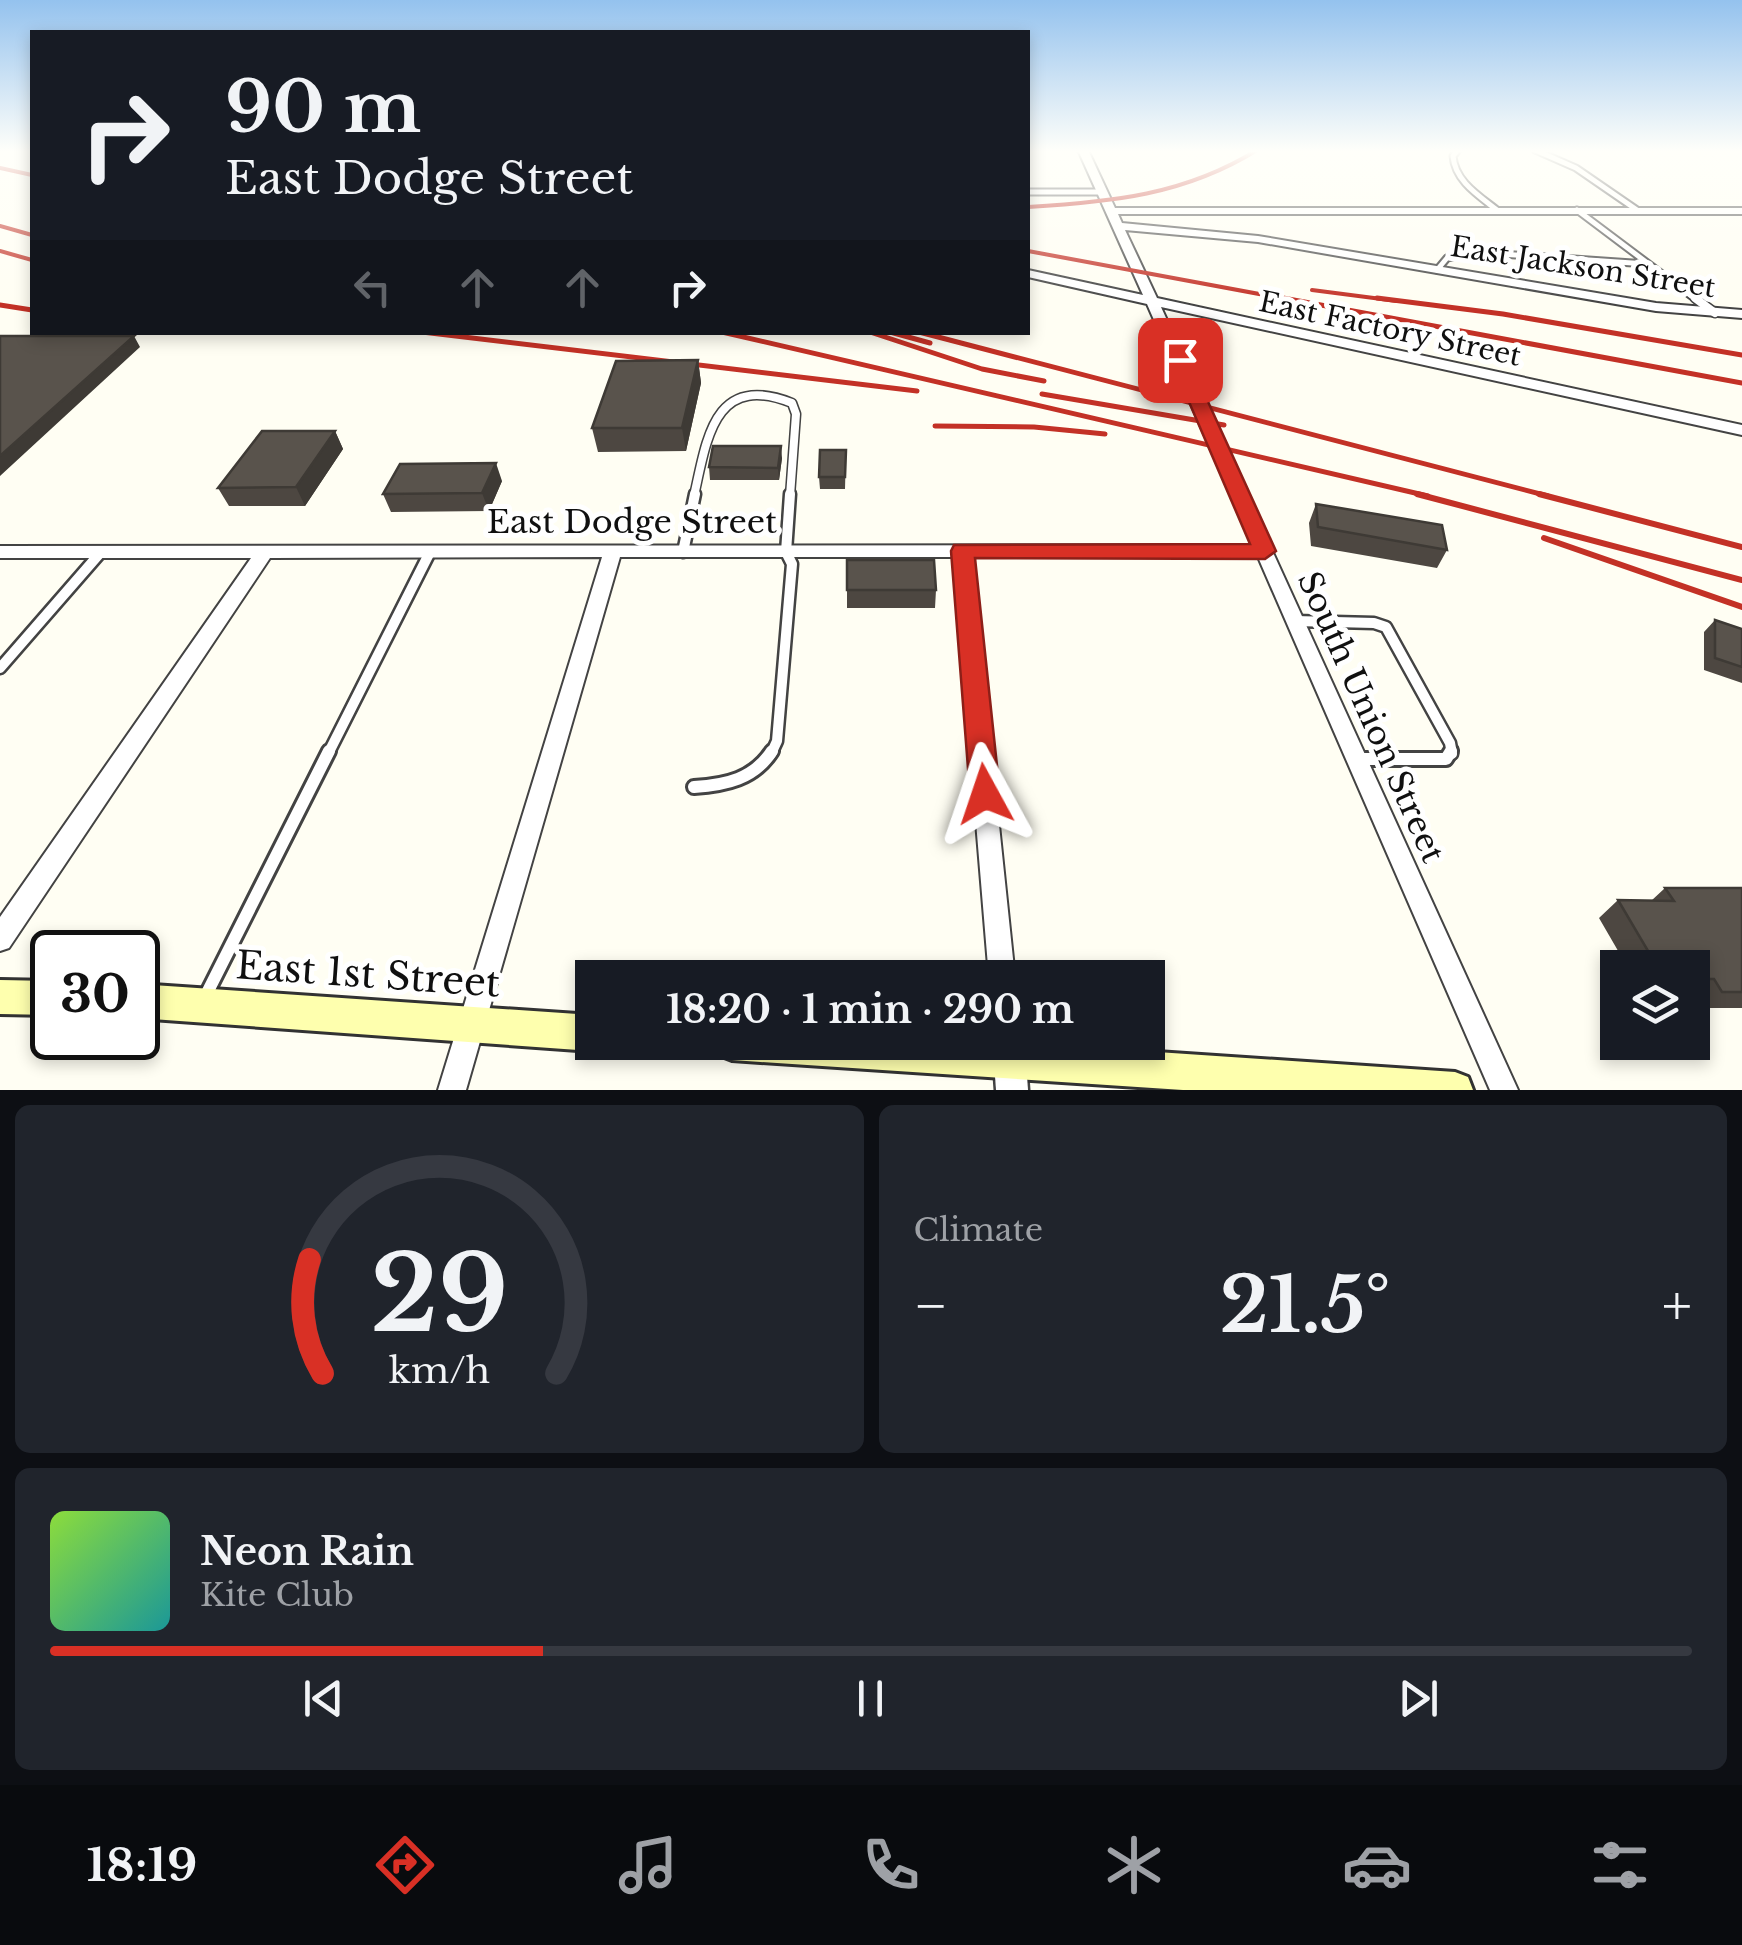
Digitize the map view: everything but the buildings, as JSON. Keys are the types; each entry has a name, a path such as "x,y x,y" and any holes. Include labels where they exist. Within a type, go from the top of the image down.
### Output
{"main road":[{"path":"0,997 30,998"},
{"name":"East 1st Street","path":"160,1001 575,1032"},
{"path":"950,1060 1456,1090"}],"street":[{"name":"South Union Street","path":"1106,201 1504,1090"},
{"path":"1115,218 1496,210 1742,210"},
{"name":"East Jackson Street","path":"1115,218 1630,303 1742,314"},
{"name":"East Factory Street","path":"1030,274 1742,430"},
{"path":"1092,289 1127,288 1142,277"},
{"path":"962,551 1000,960"},
{"name":"East Dodge Street","path":"0,552 1265,551"},
{"path":"0,938 264,552"},
{"path":"452,1090 612,552"}],"lane":[{"path":"1487,201 1496,210"},
{"path":"1624,201 1637,210"},
{"path":"1577,210 1714,314"},
{"path":"1437,270 1447,258 1472,252 1647,264"},
{"path":"684,552 713,427 724,407 739,396 753,394 792,403 796,414 786,552 792,564 777,742 772,754 752,774 714,786 694,786"},
{"path":"0,668 101,552"},
{"path":"202,1004 430,552"},
{"path":"1295,622 1374,623 1386,627 1450,743 1452,754 1446,759 1355,759"}],"railway":[{"path":"1030,207 1100,201"},
{"path":"0,226 30,234"},
{"path":"0,251 30,259"},
{"path":"1030,251 1297,301"},
{"path":"1312,290 1397,301"},
{"path":"1283,298 1742,383"},
{"path":"1377,298 1503,314 1742,355"},
{"path":"0,305 30,310"},
{"path":"447,335 917,391"},
{"path":"735,335 1428,496"},
{"path":"879,335 982,369 1044,381"},
{"path":"901,335 930,343"},
{"path":"931,335 1548,496"},
{"path":"1042,394 1224,425"},
{"path":"935,426 1034,427 1105,434"},
{"path":"1417,494 1742,580"},
{"path":"1539,494 1742,547"},
{"path":"1544,538 1742,607"}],"route":[{"path":"985,794 962,551 1265,551 1180,360"}]}
